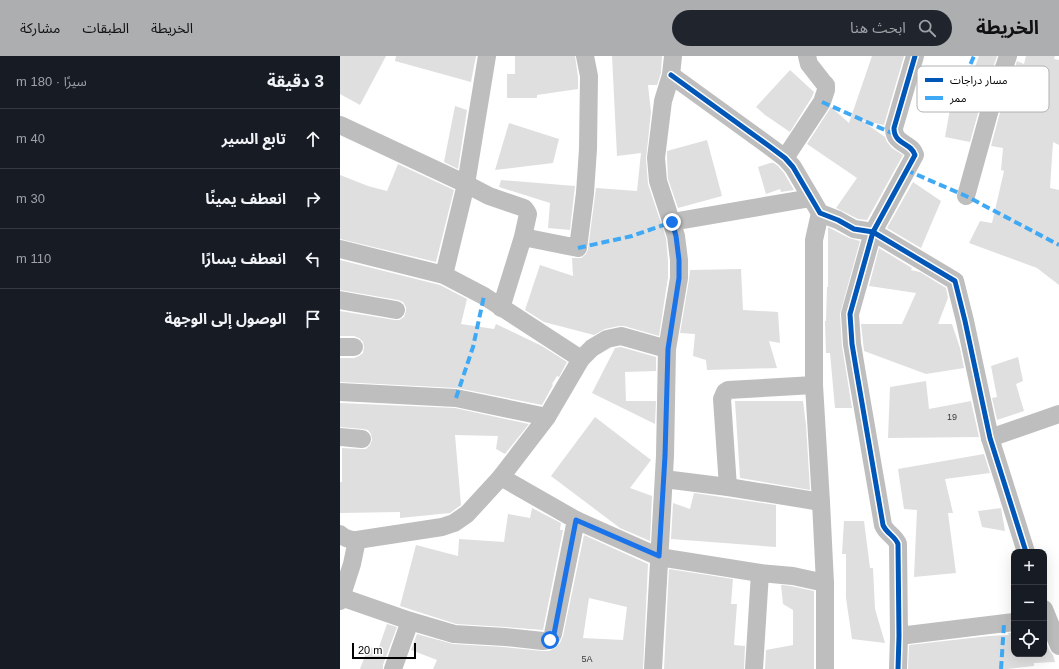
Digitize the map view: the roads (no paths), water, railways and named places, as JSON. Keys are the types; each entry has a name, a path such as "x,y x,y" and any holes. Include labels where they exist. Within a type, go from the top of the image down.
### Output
{"street":[{"path":"444,275 466,184 487,56"},
{"path":"523,236 578,248 585,193 588,149 589,76 586,56"},
{"path":"653,669 664,480 668,349 679,272 676,236 658,181 656,158 663,101 671,75 673,56"},
{"path":"785,158 822,102 826,90 826,85 809,64 808,56"},
{"path":"898,669 898,544 883,525 852,344 850,314 874,232 915,155 914,151 896,138 894,128 915,56"},
{"path":"1005,66 1008,56"},
{"path":"671,75 785,158 793,167 820,213 838,220 854,229 874,232 955,281 990,438 1025,549"},
{"path":"966,196 989,112"},
{"path":"340,125 489,196 524,208 528,214 523,236 501,308"},
{"path":"672,222 811,198"},
{"path":"820,213 814,240 814,385 825,583 825,669"},
{"path":"340,249 444,275 484,296 581,359"},
{"path":"340,300 396,310"},
{"path":"340,534 348,539 357,540 442,527 454,523 468,514 500,477 547,417 581,359 592,348 607,340 621,336 668,349"},
{"path":"728,486 722,399 725,392 728,390 814,385"},
{"path":"340,392 456,398 547,417"},
{"path":"990,438 1059,414"},
{"path":"340,438 362,440"},
{"path":"500,477 576,520 659,556 760,573 793,576 825,583"},
{"path":"664,480 728,486 821,502"},
{"path":"357,540 352,564 341,599 454,634 543,641 550,640 554,634 576,520"},
{"path":"754,669 760,573"},
{"path":"1048,613 1059,646"},
{"path":"393,669 410,621"},
{"path":"899,636 1011,622"}]}
